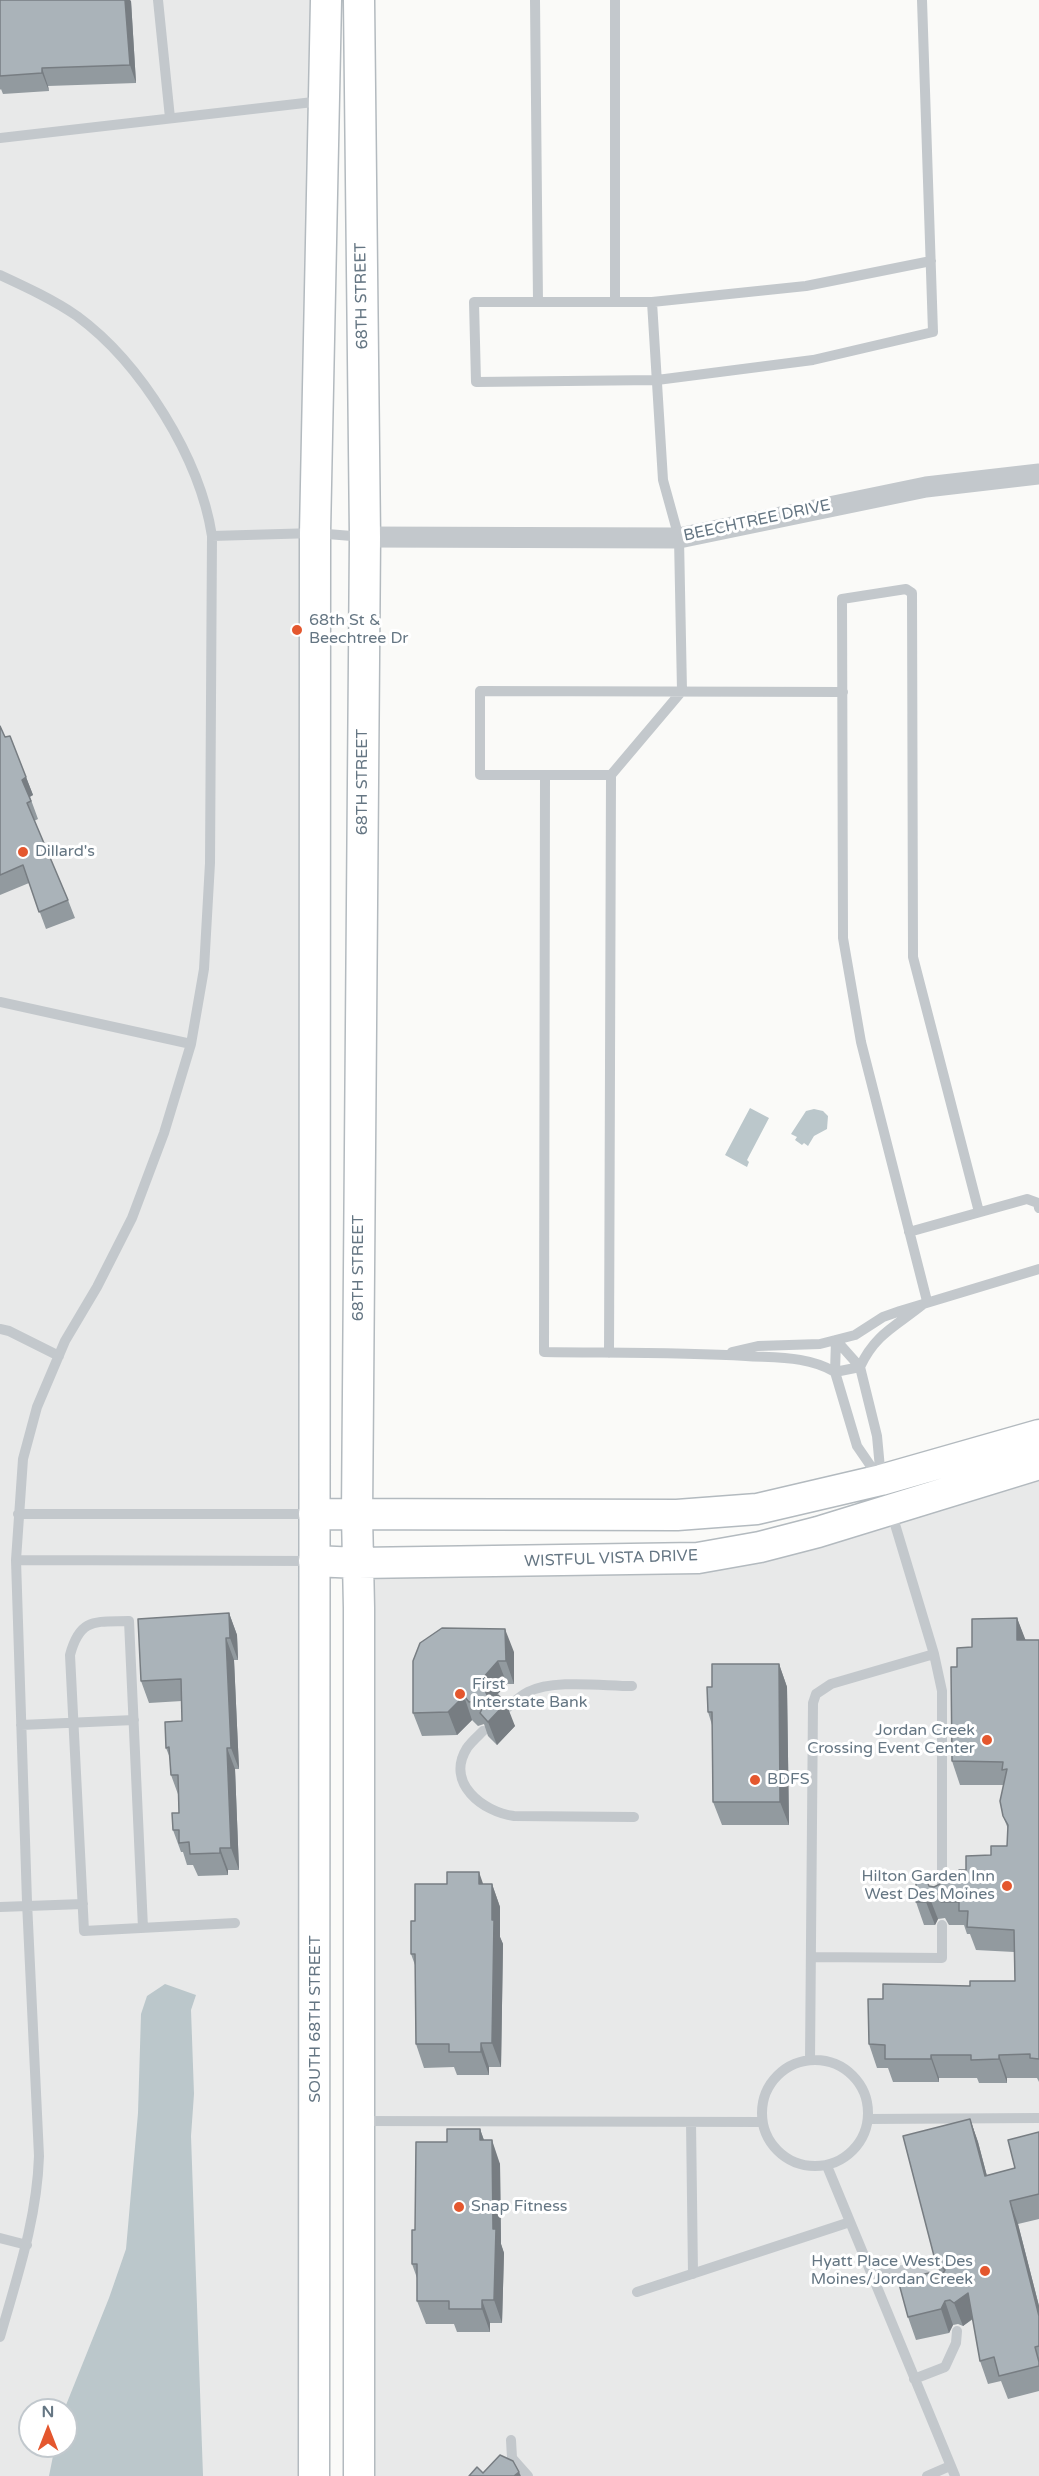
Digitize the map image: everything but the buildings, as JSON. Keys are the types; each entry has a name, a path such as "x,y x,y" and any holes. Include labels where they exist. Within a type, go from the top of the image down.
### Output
{"street":[{"path":"314,1561 315,533 326,0"},
{"name":"68TH STREET","path":"358,1563 365,537 359,0"},
{"name":"BEECHTREE DRIVE","path":"365,537 680,538 926,487 1039,474"},
{"name":"WISTFUL VISTA DRIVE","path":"314,1561 358,1563 698,1558 771,1544 886,1495 1039,1435"},
{"name":"WISTFUL VISTA DRIVE","path":"314,1514 677,1515 886,1495 1039,1464"},
{"name":"SOUTH 68TH STREET","path":"314,1561 316,2118 314,2476"},
{"path":"358,1563 359,2476"}],"lane":[{"path":"158,0 170,118"},
{"path":"535,0 538,302"},
{"path":"615,0 615,302"},
{"path":"922,0 931,261 933,332 813,360 657,380 476,382 474,302 652,302 806,286 931,261"},
{"path":"0,138 324,100"},
{"path":"0,275 23,285 77,316 119,353 157,404 186,455 208,514 212,536 210,863 204,969 191,1044 164,1133 132,1218 59,1356 37,1407 23,1459 16,1560 39,2156 38,2187 27,2245 0,2337"},
{"path":"609,1353 610,775 682,692 680,538 663,480 652,302"},
{"path":"212,536 315,533 365,537"},
{"path":"927,1301 861,1042 843,938 842,599 906,589 912,593 913,957 979,1212"},
{"path":"610,775 480,775 480,692 843,692"},
{"path":"545,775 544,1352 717,1355 803,1360 821,1364 835,1372 860,1366"},
{"path":"0,1002 191,1044"},
{"path":"909,1232 1027,1198 1038,1203 1039,1208"},
{"path":"717,1355 758,1346 820,1344 855,1335 883,1317 927,1301 1039,1269"},
{"path":"860,1366 868,1349 882,1334 927,1301"},
{"path":"0,1329 9,1331 59,1356"},
{"path":"836,1340 860,1366 878,1436 886,1495 934,1654 942,1691 942,1903"},
{"path":"836,1340 835,1372 857,1446 886,1495"},
{"path":"18,1514 314,1514"},
{"path":"16,1560 314,1561"},
{"path":"143,1928 129,1621 94,1622 84,1626 78,1634 70,1655 84,1931 143,1928 235,1923"},
{"path":"810,2060 813,1703 816,1694 831,1684 934,1654"},
{"path":"501,1713 522,1695 536,1689 569,1686 632,1686"},
{"path":"21,1725 134,1720"},
{"path":"483,1731 466,1749 462,1778 467,1790 488,1809 498,1814 514,1816 634,1817"},
{"path":"0,1906 83,1904"},
{"path":"811,1957 942,1958 942,1925"},
{"path":"810,2060 831,2062 842,2067 857,2079 866,2096 869,2120 862,2141 851,2154 827,2166 810,2167 794,2163 772,2146 762,2122 762,2109 768,2088 781,2072 800,2062 810,2060"},
{"path":"869,2120 1039,2118"},
{"path":"359,2121 762,2122"},
{"path":"690,2122 693,2274"},
{"path":"827,2166 952,2471 927,2476"},
{"path":"638,2292 850,2222"},
{"path":"0,2238 27,2245"},
{"path":"872,2277 902,2269 934,2279 940,2286"},
{"path":"914,2379 945,2367 956,2343 957,2331"},
{"path":"511,2440 512,2458 528,2476"}],"shaded area":[{"path":"0,0 326,0 314,2476 0,2476"},
{"path":"750,1108 769,1118 747,1160 749,1162 747,1167 725,1155"},
{"path":"814,1109 823,1111 828,1116 827,1129 814,1136 808,1146 804,1143 802,1145 795,1140 797,1137 791,1134 806,1111"},
{"path":"1039,1464 1039,2476 359,2476 358,1563 697,1548"},
{"path":"165,1984 196,1995 191,2010 194,2094 191,2136 203,2476 49,2476 53,2458 78,2458 78,2398 69,2398 126,2249 138,2113 141,2014 147,1996"}],"place":[{"name":"68th St & Beechtree Dr","path":"297,630"},
{"name":"Dillard's","path":"23,852"},
{"name":"First Interstate Bank","path":"460,1694"},
{"name":"Jordan Creek Crossing Event Center","path":"987,1740"},
{"name":"BDFS","path":"755,1780"},
{"name":"Hilton Garden Inn West Des Moines","path":"1007,1886"},
{"name":"Snap Fitness","path":"459,2207"},
{"name":"Hyatt Place West Des Moines/Jordan Creek","path":"985,2271"}]}
